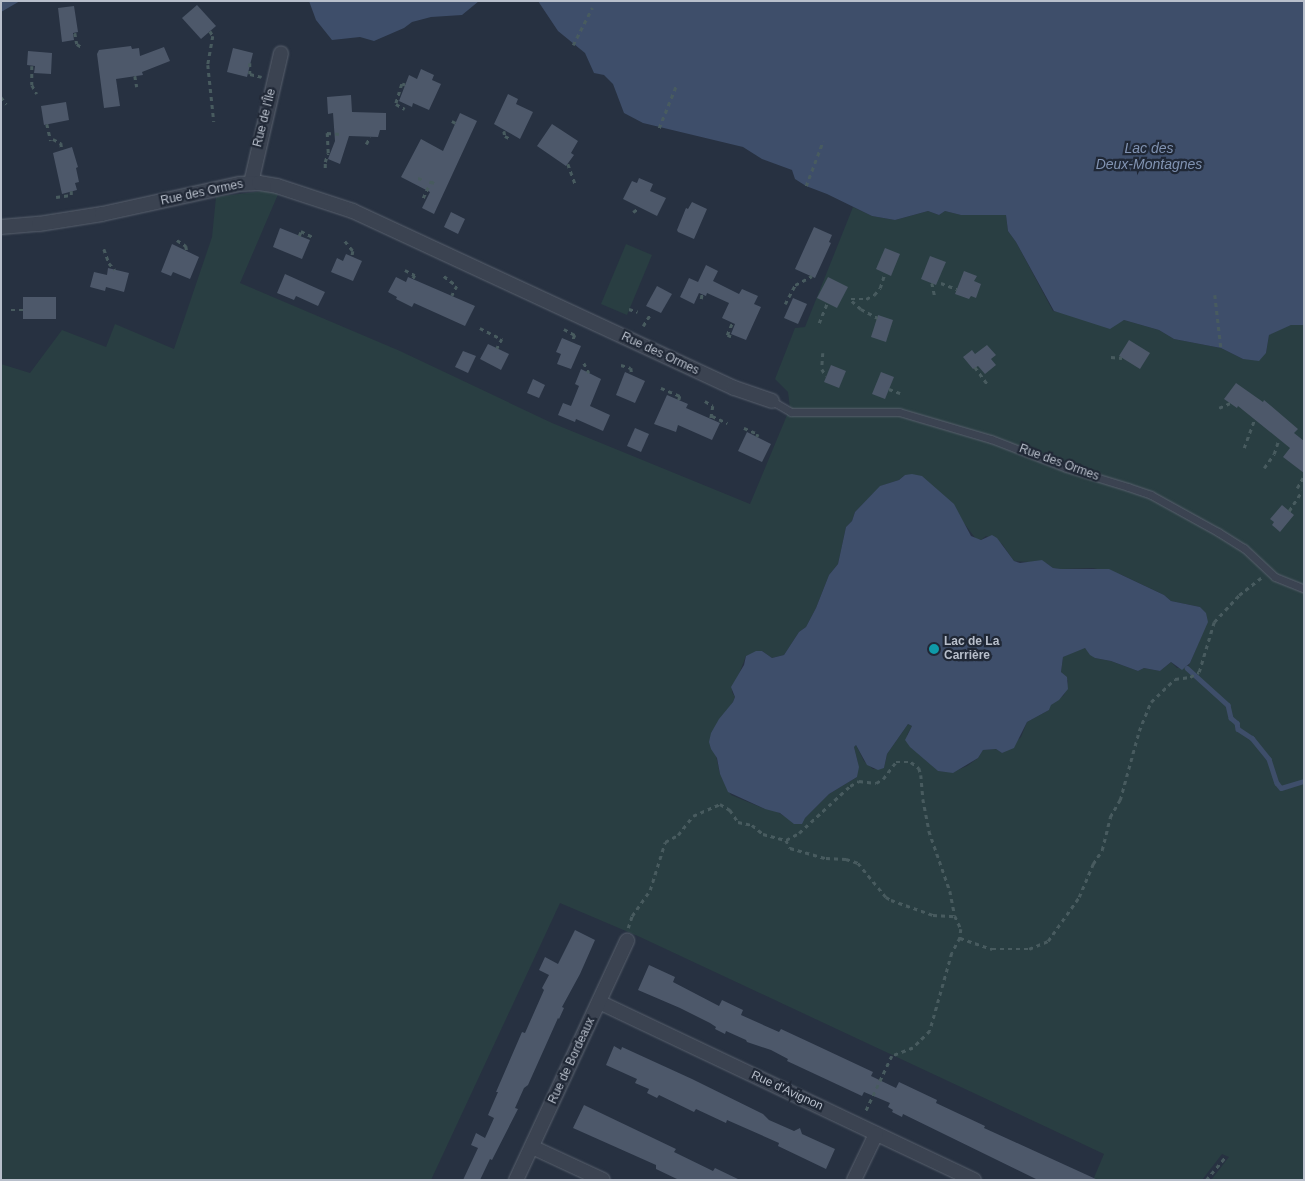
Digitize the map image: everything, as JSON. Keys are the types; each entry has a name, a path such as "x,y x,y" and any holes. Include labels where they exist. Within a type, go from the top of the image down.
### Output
{"street":[{"name":"Rue de l'Île","path":"251,183 281,53"},
{"name":"Rue des Ormes","path":"1,227 40,224 102,214 251,183 277,186 353,211 730,386 772,401"},
{"name":"Rue de Bordeaux","path":"516,1180 627,941"},
{"name":"Rue d'Avignon","path":"599,1002 974,1180"},
{"path":"854,1180 876,1134"},
{"path":"532,1147 603,1180"}],"lane":[{"name":"Rue des Ormes","path":"772,401 790,412 899,412 991,439 1054,464 1150,495 1232,540 1244,548 1282,582 1304,589"}],"path":[{"path":"573,45 592,8"},
{"path":"210,31 213,36 208,65 214,122"},
{"path":"75,33 77,44 84,48"},
{"path":"250,63 250,74 274,80"},
{"path":"32,66 32,85 37,94"},
{"path":"135,76 137,87"},
{"path":"405,85 402,84 396,104 405,109"},
{"path":"659,128 676,86"},
{"path":"1,97 6,104"},
{"path":"48,124 52,140 61,143 62,150"},
{"path":"504,131 505,136 511,139"},
{"path":"325,168 324,162 328,153 327,133 340,134"},
{"path":"366,144 370,137"},
{"path":"806,186 824,141"},
{"path":"568,164 576,186"},
{"path":"418,178 424,180"},
{"path":"423,198 431,182 434,183"},
{"path":"56,197 71,195 71,192"},
{"path":"633,212 639,208"},
{"path":"299,236 300,232 313,237"},
{"path":"177,240 186,246 186,252"},
{"path":"344,241 353,252 352,257"},
{"path":"104,249 109,263 114,270"},
{"path":"405,270 415,275 413,279"},
{"path":"878,318 861,309 851,300 874,295 880,288 885,273"},
{"path":"444,276 457,286 452,296"},
{"path":"785,304 795,285 812,276"},
{"path":"932,283 935,297"},
{"path":"941,283 958,289"},
{"path":"700,298 702,294"},
{"path":"1215,295 1221,348"},
{"path":"820,323 827,303"},
{"path":"629,309 638,312"},
{"path":"11,310 23,310"},
{"path":"643,326 651,313"},
{"path":"731,337 728,335 732,323"},
{"path":"480,328 502,338 497,348"},
{"path":"564,330 575,335 572,342"},
{"path":"823,353 822,369 826,376"},
{"path":"1111,357 1122,358"},
{"path":"584,363 589,373"},
{"path":"621,365 631,368 632,375"},
{"path":"975,367 988,385"},
{"path":"661,388 680,396 679,400"},
{"path":"890,389 900,393"},
{"path":"705,401 713,406 711,417 727,423"},
{"path":"1219,408 1230,403"},
{"path":"1244,448 1254,420"},
{"path":"744,428 758,434 757,437"},
{"path":"1264,468 1274,454 1279,439"},
{"path":"1296,488 1304,476"},
{"path":"1289,511 1302,491"},
{"path":"960,938 992,949 1029,949 1048,941 1079,897 1093,864 1102,850 1110,817 1120,800 1137,738 1151,702 1175,679 1190,677 1199,672 1214,622 1239,595 1263,576 1267,570"},
{"path":"627,941 632,916 650,890 660,865 663,846 678,835 692,816 720,804 730,810 738,822 752,825 762,834 786,840 799,832 850,786 859,781 876,783 883,779 896,762 911,762 919,768 922,775 923,799 929,831 950,891 955,916 961,929 960,938 952,954 930,1030 913,1048 892,1056 864,1117"},
{"path":"786,840 787,846 794,850 826,858 846,859 858,863 886,897 891,900 932,915 955,916"},
{"path":"1206,1180 1225,1157"}],"green space":[{"path":"261,191 279,192 240,283 400,351 552,423 750,504 790,408 788,392 775,379 795,328 805,327 853,207 872,216 895,220 928,211 939,215 945,211 961,215 1006,215 1008,231 1016,242 1053,311 1114,324 1124,320 1159,330 1174,339 1221,348 1243,359 1266,353 1269,335 1276,330 1291,325 1304,325 1304,1180 1211,1180 1229,1157 1222,1154 1202,1180 1093,1180 1104,1154 640,937 560,903 431,1180 1,1180 1,364 30,373 62,330 106,347 115,324 174,349 212,237 216,197","holes":["905,475 963,522 976,539 981,540 986,536 1002,544 1014,561 1046,563 1053,568 1061,569 1093,568 1122,575 1164,595 1171,601 1200,607 1207,622 1187,668 1177,668 1171,662 1160,671 1144,668 1138,671 1111,661 1095,658 1085,648 1077,650 1063,657 1061,672 1068,681 1064,695 1050,705 1049,710 1027,722 1021,737 1002,753 996,749 983,750 978,758 967,766 953,772 938,771 907,735 912,726 908,724 887,754 884,768 873,769 864,761 856,745 854,747 858,763 857,777 829,794 805,818 787,818 773,809 765,809 731,795 720,774 711,733 733,702 735,697 732,692 746,656 762,651 772,658 784,655 799,632 806,627 829,575 838,564 846,527 852,521 855,512 881,486 899,480"]},
{"path":"626,244 652,255 627,315 601,304"}],"water":[{"path":"1,1 20,1 1,12"},
{"path":"309,1 479,1 462,15 431,17 412,22 404,28 374,41 360,37 332,40 316,20"},
{"name":"Lac des Deux-Montagnes","path":"538,1 1304,1 1304,325 1291,325 1269,335 1266,353 1259,361 1243,359 1221,348 1174,339 1159,330 1124,320 1110,329 1054,311 1008,231 1006,215 961,215 945,211 939,215 928,211 895,220 872,216 806,186 795,179 792,170 762,159 743,147 643,123 624,113 613,84 604,75 594,73 585,53 558,31"},
{"name":"Lac de La Carrière","path":"905,475 922,476 954,504 971,536 981,540 992,535 997,538 1014,561 1020,563 1042,560 1053,568 1061,569 1109,569 1164,595 1171,601 1200,607 1206,613 1208,622 1190,663 1182,670 1171,662 1160,671 1144,668 1138,671 1111,661 1095,658 1085,648 1063,657 1061,672 1067,677 1068,689 1059,700 1051,705 1049,710 1027,722 1014,748 1002,753 996,749 983,750 978,758 953,773 938,771 910,747 905,740 912,726 908,724 887,754 884,768 878,770 867,765 856,745 854,747 859,767 857,777 829,794 805,818 802,824 794,824 780,813 765,809 728,792 720,774 717,758 711,749 709,742 711,733 719,719 733,702 735,697 731,687 744,665 746,656 756,651 762,651 772,658 784,655 799,632 806,627 829,575 838,564 846,527 852,521 855,512 880,486 899,480"}],"building":[{"path":"197,5 216,26 201,39 182,18"},
{"path":"74,6 78,32 73,33 74,40 62,42 58,8"},
{"path":"131,46 132,49 139,48 140,56 164,47 170,61 142,72 143,75 116,79 120,106 104,108 97,54 99,50"},
{"path":"233,48 253,53 247,77 227,72"},
{"path":"28,51 52,53 51,74 34,73 35,66 27,65"},
{"path":"421,69 434,75 432,80 441,84 429,110 413,103 412,107 399,101 409,75 417,79"},
{"path":"508,94 518,99 516,104 533,112 520,139 494,124"},
{"path":"351,95 352,112 386,113 386,130 380,130 378,137 349,136 340,164 328,159 335,141 333,113 328,114 327,97"},
{"path":"66,102 69,120 44,125 41,106"},
{"path":"460,113 477,121 434,214 422,208 430,192 401,177 421,139 443,151"},
{"path":"552,124 578,141 571,153 574,155 566,166 537,146"},
{"path":"72,147 78,167 76,168 79,182 75,183 77,190 62,194 53,153"},
{"path":"639,178 653,184 650,191 666,198 657,216 623,199 632,181 637,183"},
{"path":"692,202 707,209 694,239 677,230 686,208 688,209"},
{"path":"451,212 465,219 458,234 444,227"},
{"path":"814,227 832,235 829,242 831,243 815,278 795,269"},
{"path":"280,228 310,240 302,259 273,247"},
{"path":"172,244 199,257 190,279 173,272 171,276 161,272"},
{"path":"885,248 900,254 891,276 876,269"},
{"path":"346,254 362,261 353,281 331,272 337,258 343,261"},
{"path":"930,256 946,262 936,285 921,279"},
{"path":"706,265 718,271 713,281 739,294 742,289 758,296 754,304 761,307 746,340 731,334 735,324 722,318 729,303 707,293 706,296 699,293 694,304 680,297 689,278 698,282"},
{"path":"108,268 129,273 124,292 106,287 105,291 90,287 94,272 107,275"},
{"path":"964,271 977,276 974,281 981,284 976,298 971,296 969,299 955,294"},
{"path":"285,274 325,292 318,306 296,296 294,300 277,293"},
{"path":"396,277 406,282 408,277 475,306 465,326 414,303 412,307 396,299 397,297 388,292"},
{"path":"828,277 848,287 837,308 817,298"},
{"path":"657,286 672,294 661,313 646,306"},
{"path":"23,297 56,297 56,319 23,319"},
{"path":"793,298 807,304 798,324 784,318"},
{"path":"878,315 893,320 886,342 871,337"},
{"path":"562,338 581,346 571,369 557,364 561,354 556,352"},
{"path":"1129,340 1150,353 1140,369 1119,356"},
{"path":"488,344 509,354 501,370 480,359"},
{"path":"987,345 996,355 991,359 996,365 985,374 978,366 973,369 963,357 972,350 975,354"},
{"path":"463,351 476,356 468,373 455,367"},
{"path":"831,365 846,371 839,388 824,382"},
{"path":"581,369 601,379 590,406 610,415 603,431 576,419 575,422 558,415 563,403 571,406 579,386 575,384"},
{"path":"625,372 645,381 635,403 616,395"},
{"path":"881,372 894,377 885,399 872,394"},
{"path":"533,379 545,385 539,398 527,393"},
{"path":"1236,383 1263,402 1264,400 1298,429 1294,433 1304,441 1304,473 1283,457 1290,448 1238,406 1237,408 1224,399"},
{"path":"667,395 688,404 686,408 720,423 712,440 678,425 676,432 654,424"},
{"path":"635,428 649,434 641,452 627,446"},
{"path":"747,432 771,444 762,462 738,451"},
{"path":"1282,505 1294,515 1280,532 1272,525 1274,522 1270,519"},
{"path":"575,930 595,940 580,974 562,1007 564,1008 559,1019 515,1108 518,1109 492,1160 490,1159 480,1180 463,1180 478,1148 471,1145 476,1133 485,1138 494,1118 488,1115 498,1092 496,1092 522,1032 525,1033 544,990 542,988 549,975 539,970 545,957 558,964"},
{"path":"649,965 675,977 673,982 719,1006 722,1000 743,1010 741,1015 779,1032 781,1029 873,1072 871,1076 896,1088 899,1082 937,1100 936,1103 985,1126 984,1128 1098,1180 1038,1180 903,1114 902,1117 892,1112 893,1110 888,1107 890,1103 864,1092 862,1096 787,1061 788,1059 771,1050 747,1042 726,1031 725,1034 715,1029 716,1027 710,1023 638,990"},
{"path":"614,1046 621,1050 622,1047 692,1079 763,1114 769,1120 794,1131 800,1128 802,1134 835,1149 826,1169 778,1146 779,1143 727,1120 726,1123 696,1109 694,1112 659,1095 657,1098 647,1093 649,1089 635,1083 637,1079 606,1065"},
{"path":"584,1105 676,1149 674,1152 713,1171 715,1168 740,1180 679,1180 656,1169 656,1165 573,1128"}],"waterway":[{"path":"1187,668 1228,705 1231,718 1237,723 1238,729 1252,738 1269,759 1277,783 1281,788 1304,781"}],"place":[{"name":"Lac de La Carrière","path":"934,649"}]}
